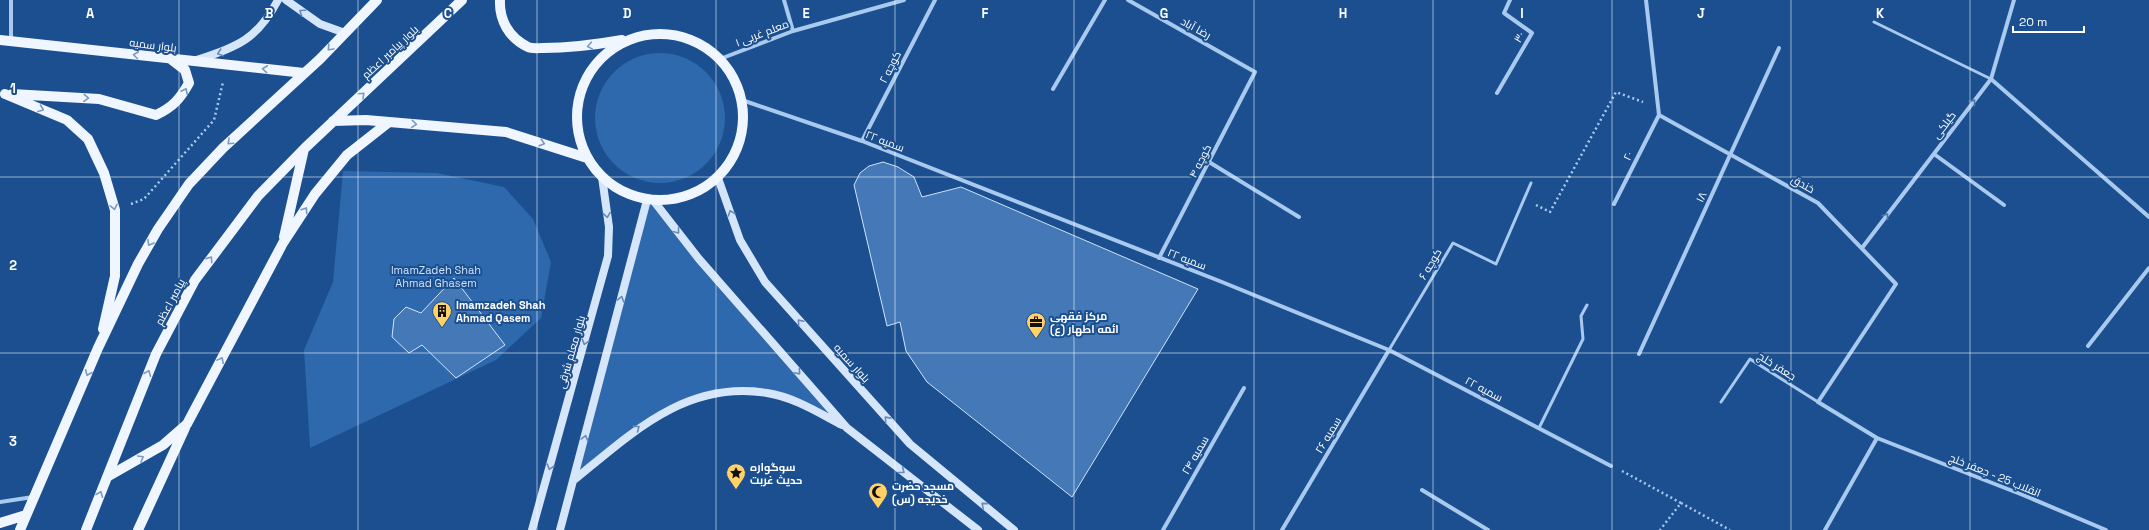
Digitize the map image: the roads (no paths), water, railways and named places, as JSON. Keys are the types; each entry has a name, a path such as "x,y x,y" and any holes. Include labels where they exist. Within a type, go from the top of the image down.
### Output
{"main road":[{"path":"194,62 228,50 252,36 269,17 278,0"},
{"path":"286,0 320,24 345,33"},
{"path":"20,530 98,348 141,258 188,184 258,115 304,73 377,0"},
{"name":"بلوار پیامبر اعظم","path":"333,121 462,0"},
{"path":"500,0 499,13 510,34 529,47 574,48 652,34 677,35 701,44 720,59 734,78 742,100 743,128 735,155 718,178 697,192 673,200 650,200 622,192 602,177 587,158 578,136 576,113 581,90 592,69 608,51 628,39"},
{"name":"بلوار سمیه","path":"0,40 11,40 172,60 304,73"},
{"path":"2,94 99,99 156,115 172,107 182,97 189,83 185,70 172,60"},
{"path":"2,94 67,120 88,139 104,173 115,210 115,276 98,348"},
{"path":"333,121 366,120 506,132 587,158"},
{"name":"پیامبر اعظم","path":"86,530 156,354 195,280 258,196 333,121"},
{"path":"138,530 187,424 283,243 315,194 347,155 389,122"},
{"path":"283,243 305,148"},
{"name":"بلوار معلم شرقی","path":"532,530 608,256 609,226 602,177"},
{"name":"بلوار سمیه","path":"718,178 740,240 765,282 910,444 1014,530"},
{"path":"650,200 699,259 847,428"},
{"path":"560,530 650,200"},
{"path":"574,480 640,426 669,409 699,397 731,392 767,393 801,404 847,428 978,530"},
{"path":"107,478 163,445 187,424"},
{"path":"0,522 26,515"}],"street":[{"path":"11,0 11,40"},
{"path":"784,0 793,31"},
{"name":"معلم غربی ۱","path":"720,59 793,31 904,0"},
{"name":"کوچه ۲","path":"862,141 935,0"},
{"path":"1053,89 1105,0"},
{"name":"رضا آباد","path":"1128,0 1255,72"},
{"name":"۳۰","path":"1497,93 1532,33 1504,13 1510,0"},
{"path":"1646,0 1659,115"},
{"name":"گیلکی","path":"1862,248 1991,79 2014,0"},
{"name":"۱۸","path":"1639,354 1779,48"},
{"name":"کوچه ۴","path":"1159,258 1255,72"},
{"path":"1991,79 2149,217"},
{"name":"سمیه ۲۲","path":"742,100 862,141 1389,350 1611,466"},
{"name":"خندق","path":"1659,115 1818,203 1896,284 1818,402"},
{"name":"۲۰","path":"1614,204 1659,115"},
{"path":"1934,154 2004,205"},
{"path":"1209,162 1299,218"},
{"path":"2088,346 2149,268"},
{"name":"سمیه ۲۶","path":"1282,530 1389,350"},
{"name":"سمیه ۲۴","path":"1163,530 1244,388"},
{"name":"انقلاب 25 - جعفر خلج","path":"1818,402 1877,438 2023,495 2106,530"},
{"path":"1825,530 1877,438"},
{"path":"1422,490 1488,530"},
{"path":"0,502 35,497"}],"lane":[{"path":"1874,22 1991,79"},
{"name":"کوچه ۶","path":"1389,350 1453,243 1496,264 1531,183"},
{"path":"1539,428 1583,339 1581,316 1586,305"},
{"name":"جعفر خلج","path":"1721,402 1750,359 1818,402"}],"place":[{"name":"Imamzadeh Shah Ahmad Qasem","path":"442,328"},
{"name":"مرکز فقهی ائمه اطهار (ع)","path":"1036,339"},
{"name":"سوگواره حدیث غربت","path":"736,490"},
{"name":"مسجد حضرت خدیجه (س)","path":"878,509"}],"park label":[{"name":"ImamZadeh Shah Ahmad Ghasem","path":"436,276"}]}
